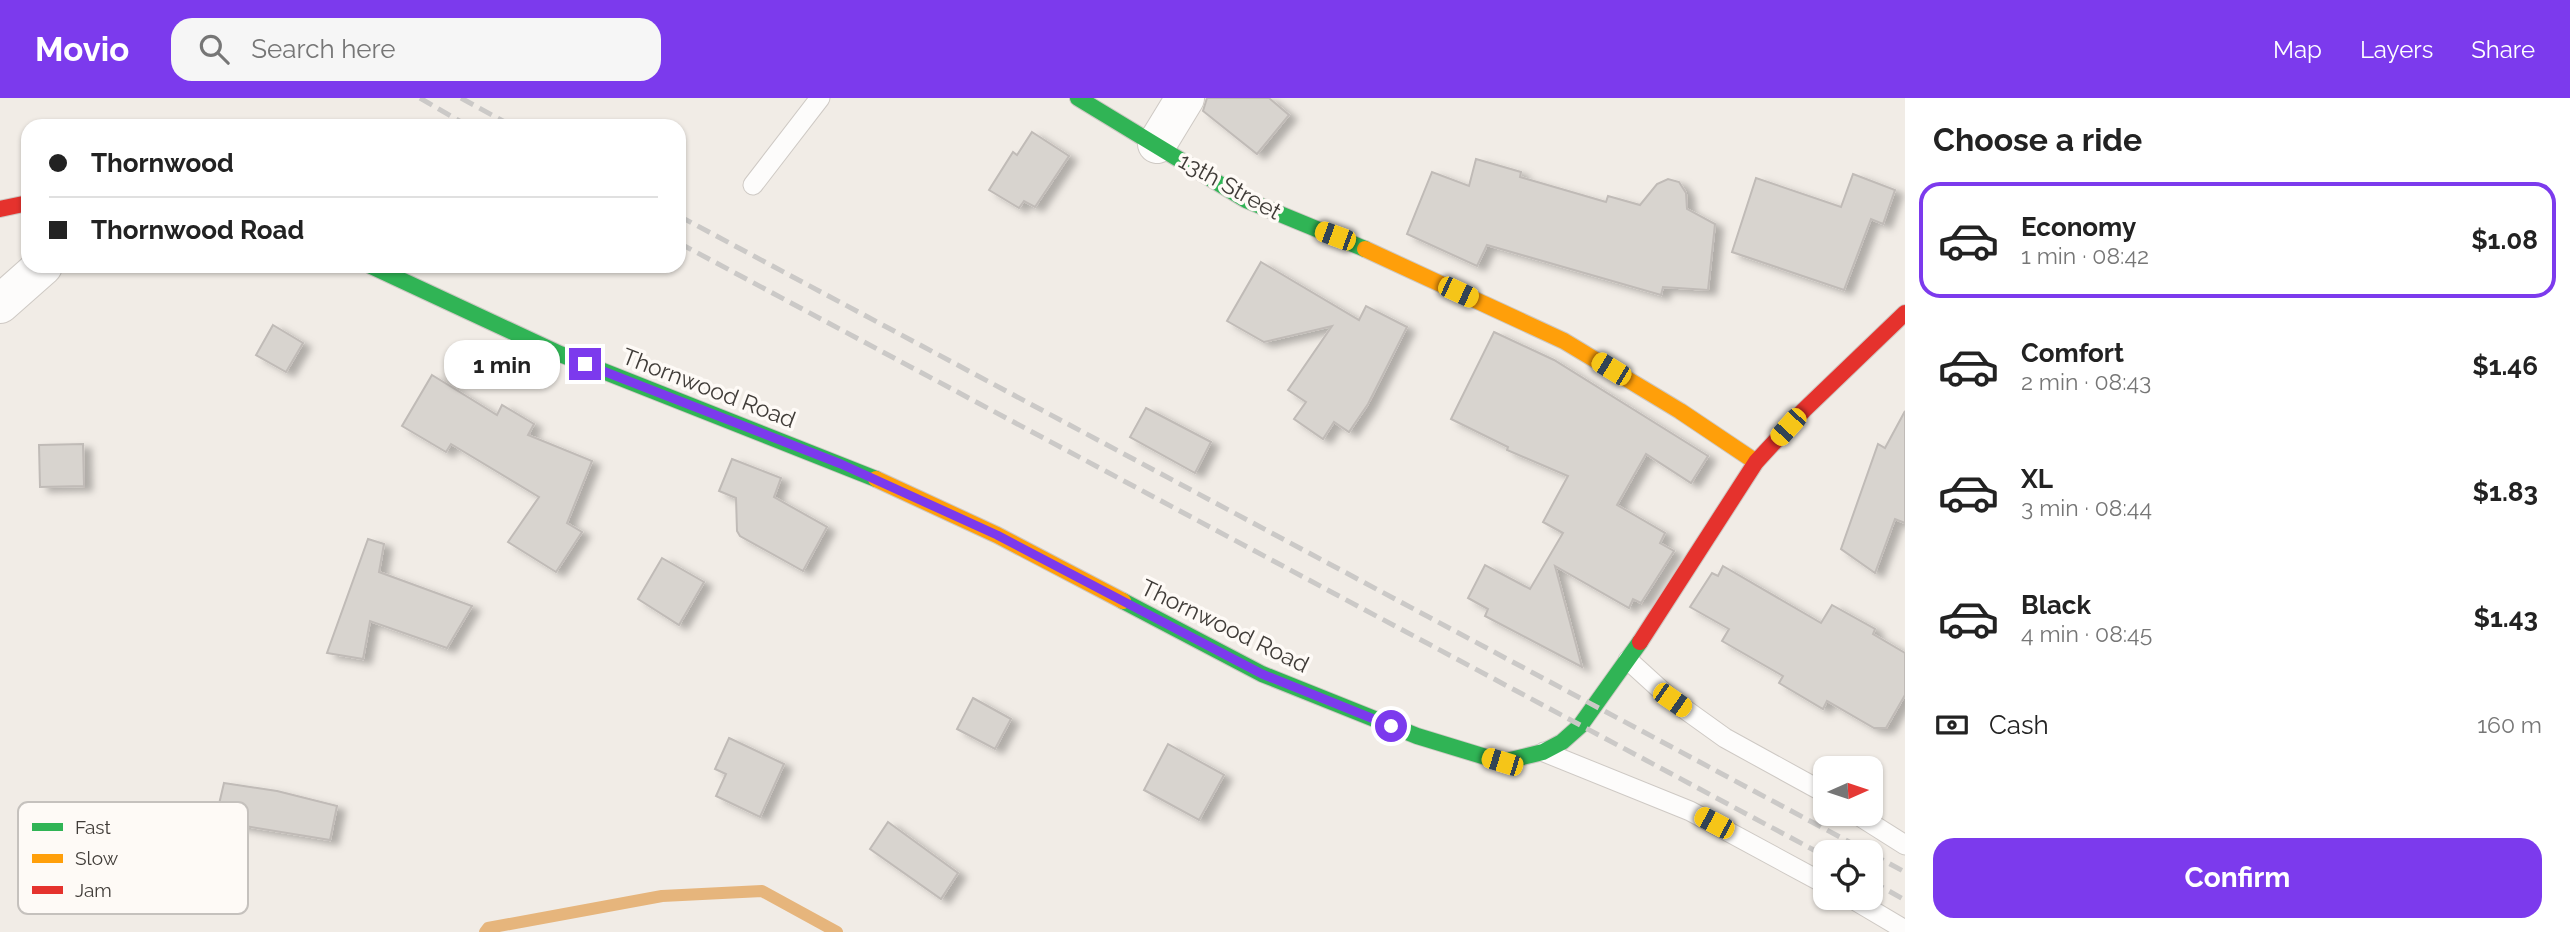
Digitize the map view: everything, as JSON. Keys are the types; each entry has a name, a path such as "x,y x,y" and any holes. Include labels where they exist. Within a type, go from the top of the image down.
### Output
{"street":[{"name":"13th Street","path":"1079,98 1245,200 1412,268 1564,341 1680,411 1756,462"},
{"path":"1157,144 1185,98"},
{"path":"0,209 21,205"},
{"path":"0,304 35,273"},
{"name":"Thornwood Road","path":"386,273 560,354 841,464 985,529 1262,674 1417,736 1502,762 1543,752 1562,742 1580,726 1628,660 1756,462 1804,410 1905,313"}],"lane":[{"path":"752,185 820,98"},
{"path":"1628,660 1672,700 1726,738 1813,786"},
{"path":"1543,752 1690,811 1813,878"},
{"path":"1875,826 1905,845"},
{"path":"1871,910 1905,930"}],"building":[{"path":"1207,98 1269,98 1289,115 1257,154 1203,111"},
{"path":"1032,132 1069,156 1035,207 1024,201 1019,208 989,190 1013,152 1017,155"},
{"path":"1476,159 1521,172 1520,177 1606,202 1608,196 1640,205 1657,184 1668,179 1679,182 1686,193 1687,209 1715,224 1708,290 1663,287 1661,295 1487,245 1477,266 1407,234 1432,172 1469,186"},
{"path":"1853,174 1895,190 1883,224 1871,219 1844,290 1732,252 1756,178 1841,207"},
{"path":"1261,262 1359,320 1366,306 1407,327 1368,404 1349,432 1334,422 1323,439 1294,419 1306,402 1288,390 1332,326 1264,342 1227,321"},
{"path":"273,325 303,343 286,372 256,355"},
{"path":"1494,332 1554,360 1708,456 1691,483 1646,454 1617,505 1665,533 1660,543 1674,551 1641,603 1633,599 1629,608 1555,566 1582,667 1485,616 1488,609 1468,598 1485,565 1530,589 1563,533 1543,522 1568,476 1507,450 1508,447 1451,419"},
{"path":"432,375 497,415 502,405 534,424 528,435 592,461 567,523 582,532 556,572 508,542 539,497 451,444 446,452 402,426"},
{"path":"1146,408 1211,442 1195,473 1130,437"},
{"path":"1905,411 1905,523 1895,519 1875,573 1841,549 1878,444 1885,448"},
{"path":"83,444 84,486 40,487 39,445"},
{"path":"732,459 781,478 774,497 827,527 803,571 740,536 737,531 736,498 719,491"},
{"path":"368,539 384,544 379,572 472,606 447,648 370,621 363,659 327,653"},
{"path":"662,558 704,582 679,625 638,599"},
{"path":"1723,566 1821,623 1832,605 1875,629 1873,634 1905,653 1905,695 1886,728 1874,728 1827,701 1823,709 1779,683 1783,676 1722,641 1729,629 1690,607 1712,573 1718,576"},
{"path":"973,698 1011,719 995,749 957,729"},
{"path":"729,738 784,764 760,817 716,796 726,774 715,769"},
{"path":"1168,744 1224,775 1199,820 1144,790"},
{"path":"224,783 277,791 337,806 330,840 248,826 248,802 220,802"},
{"path":"888,822 958,873 941,899 870,849"}],"waterway":[{"path":"485,932 488,928 662,896 762,891 837,932"}],"railway":[{"path":"420,98 456,119"},
{"path":"461,98 499,119"},
{"path":"686,220 1846,840"},
{"path":"686,247 1813,850"},
{"path":"1883,860 1905,872"},
{"path":"1883,888 1905,900"}],"traffic: fast":[{"path":"1078,98 1246,200 1365,249"},
{"path":"386,273 560,354 876,479"},
{"path":"1123,601 1262,674 1417,736 1502,762 1543,752 1562,742 1580,726 1640,642"}],"traffic: slow":[{"path":"1365,249 1564,341 1680,411 1756,462"},
{"path":"876,479 997,535 1123,601"}],"traffic: jam":[{"path":"0,209 21,204"},
{"path":"1640,642 1756,462 1804,410 1905,313"}],"route":[{"path":"585,364 841,464 997,535 1262,674 1391,726"}]}
